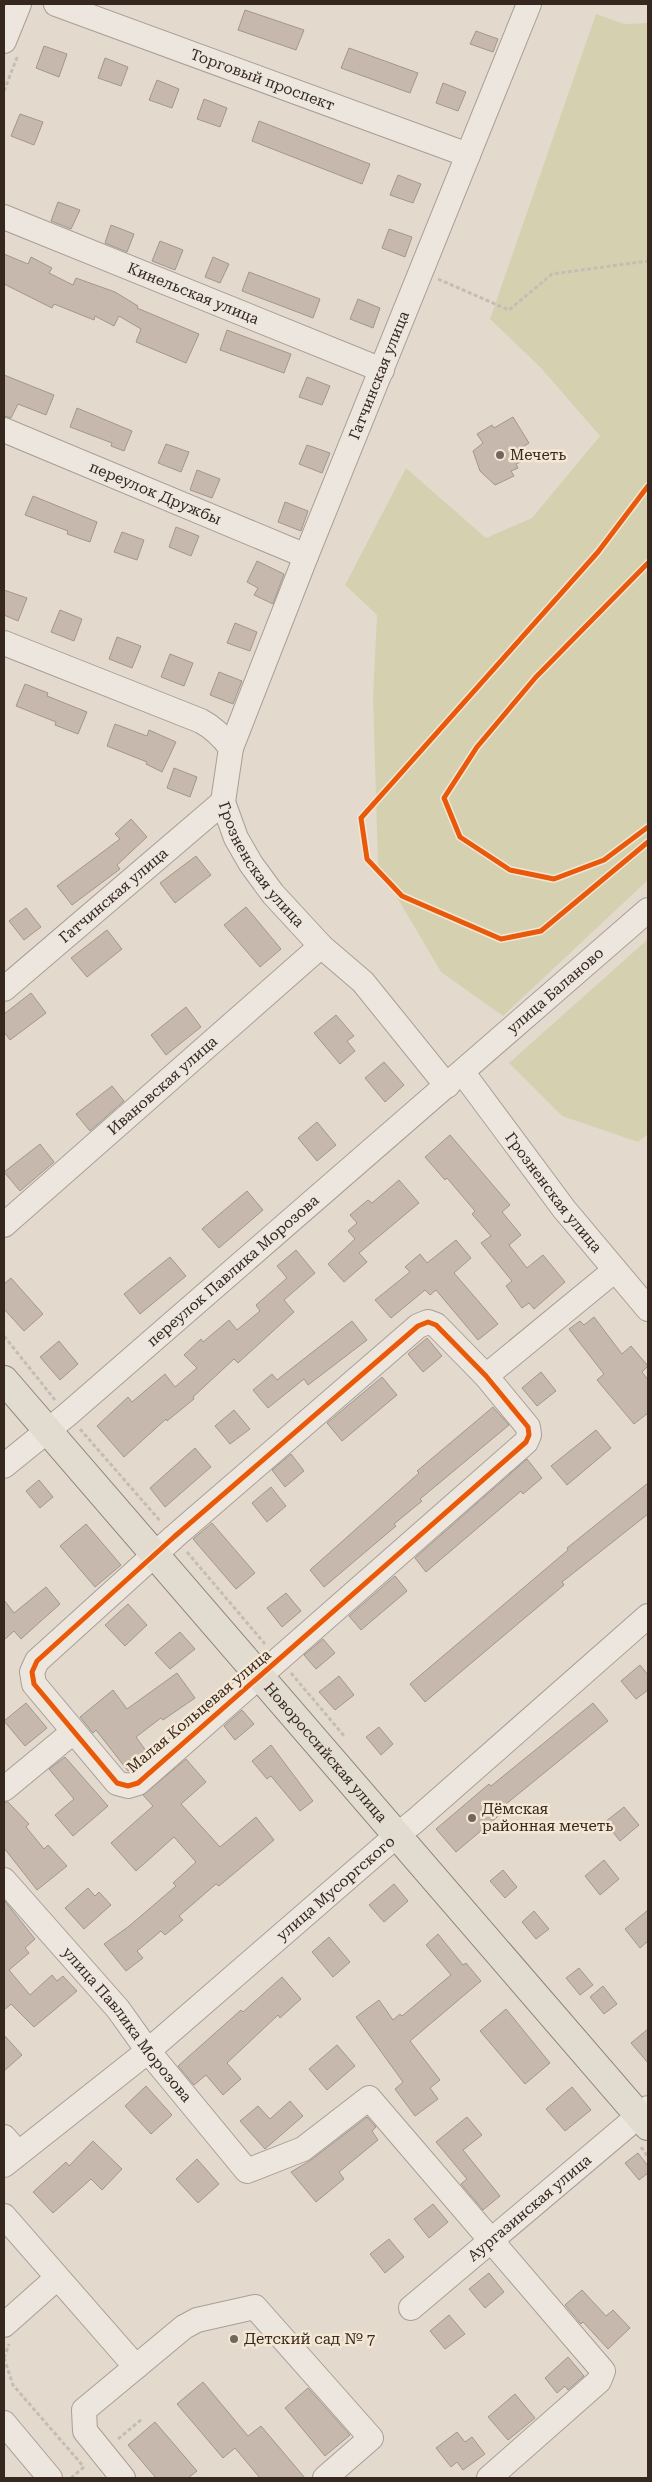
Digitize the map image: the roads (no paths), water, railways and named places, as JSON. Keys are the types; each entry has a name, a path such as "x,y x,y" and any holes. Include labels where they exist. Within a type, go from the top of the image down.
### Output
{"main road":[{"name":"Новороссийская улица","path":"4,1380 57,1422 165,1546 270,1668 396,1836 645,2116"}],"street":[{"path":"4,41 19,4"},
{"name":"Торговый проспект","path":"56,4 468,155"},
{"name":"Гатчинская улица","path":"232,748 306,556 529,4"},
{"name":"Кинельская улица","path":"4,217 382,370"},
{"name":"переулок Дружбы","path":"4,430 306,556"},
{"path":"4,643 201,720 213,727 232,748"},
{"name":"Грозненская улица","path":"232,748 223,802 236,838 251,864 273,894 321,946 363,982 455,1080 648,1310"},
{"name":"Гатчинская улица","path":"4,989 223,802"},
{"name":"улица Баланово","path":"455,1080 648,910"},
{"name":"Ивановская улица","path":"4,1225 321,946"},
{"name":"переулок Павлика Морозова","path":"4,1466 455,1080"},
{"path":"486,1376 620,1275 648,1288"},
{"name":"Малая Кольцевая улица","path":"428,1322 436,1325 486,1376 528,1427 529,1436 526,1442 138,1783 128,1786 117,1783 72,1732 34,1684 32,1672 37,1660 165,1546 418,1326 428,1322"},
{"name":"улица Мусоргского","path":"9,2152 148,2051 415,1821 648,1616"},
{"path":"4,1789 72,1732"},
{"name":"улица Павлика Морозова","path":"4,1880 118,2009 148,2051 247,2171 303,2149 369,2098 490,2241"},
{"name":"Аургазинская улица","path":"410,2308 645,2116"},
{"path":"4,2216 136,2367"},
{"path":"488,2478 599,2381 603,2371 490,2241"},
{"path":"4,2325 57,2278"},
{"path":"124,2478 85,2431 84,2410 197,2320 255,2307 371,2438 325,2478"},
{"path":"4,2423 50,2478"}],"place":[{"name":"Мечеть","path":"500,455"},
{"name":"Дёмская районная мечеть","path":"472,1818"},
{"name":"Детский сад № 7","path":"234,2339"}]}
